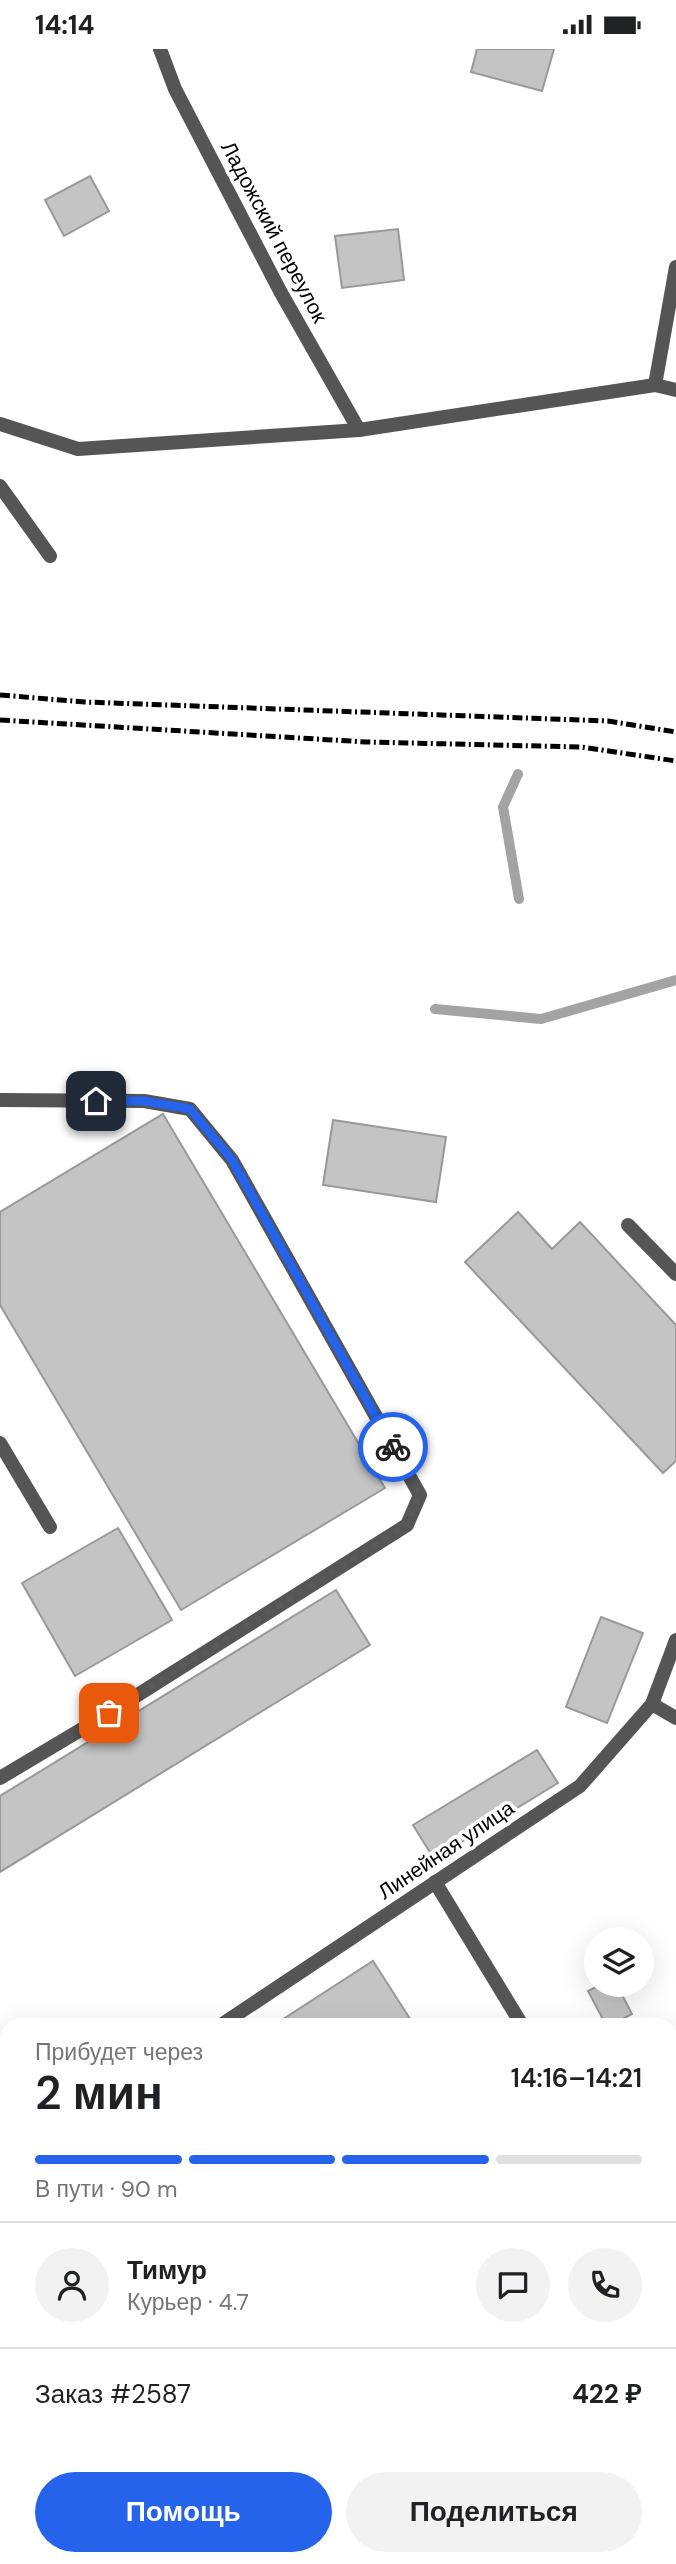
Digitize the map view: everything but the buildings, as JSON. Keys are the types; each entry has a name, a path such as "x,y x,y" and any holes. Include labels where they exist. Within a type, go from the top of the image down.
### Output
{"street":[{"name":"Ладожский переулок","path":"160,49 176,89 280,291 359,430"},
{"path":"655,385 676,267"},
{"path":"0,425 78,449 359,430 655,385 676,390"},
{"path":"0,486 50,556"},
{"path":"0,1100 144,1101 190,1109 232,1160 419,1495 407,1525 109,1713 0,1778"},
{"path":"628,1225 676,1274"},
{"path":"0,1443 50,1527"},
{"path":"676,1640 652,1704 676,1718"},
{"name":"Линейная улица","path":"231,2018 580,1786 652,1704"},
{"path":"435,1882 518,2018"}],"waterway":[{"path":"518,774 503,807 519,899"},
{"path":"435,1009 541,1019 676,980"}],"railway":[{"path":"0,695 85,702 608,721 676,732"},
{"path":"0,720 366,742 581,747 676,761"}],"way so far":[{"path":"109,1713 407,1525 419,1495 393,1447"}],"route":[{"path":"96,1101 144,1101 190,1109 232,1160 393,1447"}]}
